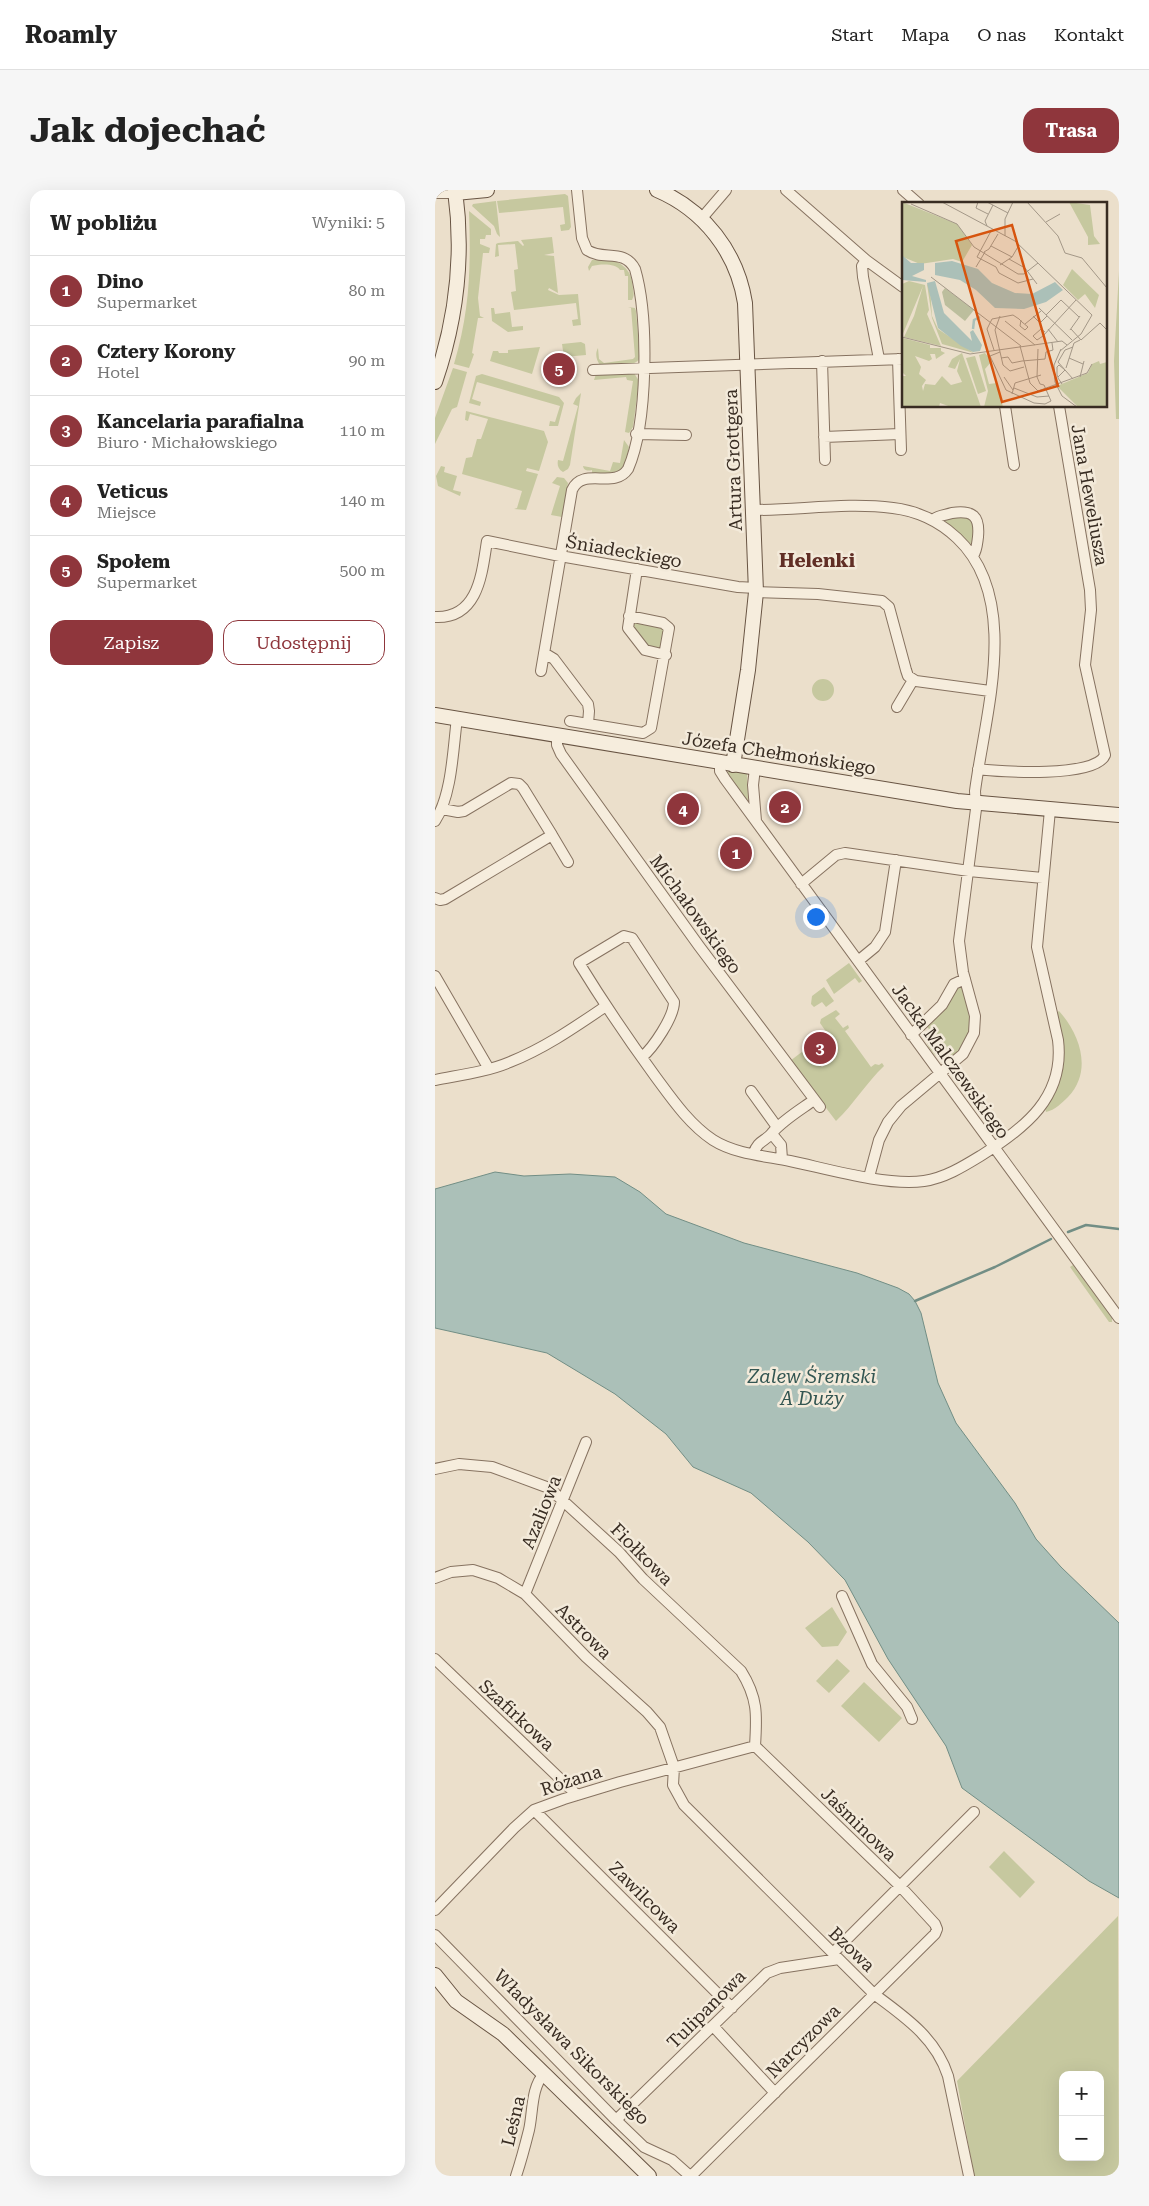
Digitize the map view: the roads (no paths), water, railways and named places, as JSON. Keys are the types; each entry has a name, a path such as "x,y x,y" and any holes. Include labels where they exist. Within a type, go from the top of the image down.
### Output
{"street":[{"path":"435,193 487,190"},
{"path":"541,671 560,556 574,487 585,479 611,479 623,475 630,464 645,368 638,283 633,265 623,257 597,255 587,250 582,238 577,190"},
{"name":"Artura Grottgera","path":"657,190 682,203 702,218 726,250 741,281 746,310 756,590 747,676 727,764"},
{"path":"702,218 726,190"},
{"path":"786,190 866,260 902,286"},
{"path":"903,190 917,202"},
{"path":"435,382 447,340 456,290 458,244 455,191"},
{"path":"866,260 862,266 863,278 879,360"},
{"path":"593,370 900,359 901,450"},
{"path":"822,361 825,460"},
{"path":"1005,408 1014,465"},
{"name":"Jana Heweliusza","path":"978,769 1015,773 1057,771 1093,765 1101,761 1105,755 1086,670 1091,610 1090,590 1059,408"},
{"path":"636,434 686,435"},
{"path":"824,438 900,434"},
{"path":"754,510 883,507 909,511 934,519 954,535 973,556 985,579 994,614 994,662 978,769 969,871 959,941 965,979 975,1016 973,1033 963,1054 901,1106 888,1122 879,1140 869,1177"},
{"path":"934,519 937,516 961,512 968,513 975,518 978,524 978,534 976,551 973,556"},
{"name":"Śniadeckiego","path":"435,617 447,616 457,612 476,594 487,541 560,556 756,590 882,601 889,607 906,670 913,680"},
{"path":"637,570 629,616 629,630 643,648 649,652 665,655"},
{"path":"570,721 640,732 650,730 653,723 670,632 669,626 629,616"},
{"path":"544,653 554,659 588,704 587,724"},
{"path":"897,707 913,680 990,691"},
{"name":"Józefa Chełmońskiego","path":"435,715 975,803 1119,815"},
{"path":"435,821 442,809 457,718"},
{"name":"Michałowskiego","path":"557,735 557,745 561,754 693,938 817,1104 774,1131"},
{"name":"Jacka Malczewskiego","path":"727,764 721,774 1119,1318"},
{"path":"755,768 753,785 756,822"},
{"path":"442,809 461,812 511,783 519,784 569,862"},
{"path":"642,1057 654,1044 674,1005 673,1000 632,938 627,935 618,938 579,963 606,1006 642,1057 681,1109 706,1134 725,1146 754,1154 869,1177 907,1182 934,1179 959,1169 1023,1126 1039,1111 1049,1093 1057,1069 1059,1055 1058,1040 1037,947 1050,810"},
{"path":"435,898 445,899 552,835"},
{"path":"801,884 839,854 850,853 969,871 1043,878"},
{"path":"858,961 875,947 885,932 896,860"},
{"path":"435,976 489,1068"},
{"path":"911,1035 945,1001 954,984 965,979"},
{"path":"435,1080 508,1063 547,1045 606,1006"},
{"path":"751,1091 781,1145 782,1159"},
{"path":"754,1154 759,1143 774,1131"},
{"name":"Azaliowa","path":"525,1594 586,1442"},
{"name":"Fiołkowa","path":"435,1469 459,1464 492,1467 549,1488 619,1552 643,1579 741,1671 751,1686 757,1711 755,1746"},
{"name":"Astrowa","path":"435,1578 451,1572 473,1570 497,1578 525,1594 586,1658 647,1712 661,1727 674,1767"},
{"path":"842,1596 872,1664 907,1707 912,1720"},
{"name":"Szafirkowa","path":"435,1659 577,1795"},
{"name":"Różana","path":"435,1910 518,1824 534,1810 577,1795 755,1746"},
{"name":"Jaśminowa","path":"755,1746 899,1886 935,1924 937,1929"},
{"name":"Bzowa","path":"674,1767 673,1785 684,1805 874,1994 922,2032 933,2044 943,2062 955,2106 969,2176"},
{"name":"Zawilcowa","path":"534,1810 732,2008"},
{"path":"836,1956 899,1886 974,1812"},
{"name":"Narcyzowa","path":"691,2176 935,1934 937,1929"},
{"name":"Władysława Sikorskiego","path":"435,1935 616,2120 645,2147 671,2160 691,2176"},
{"name":"Tulipanowa","path":"616,2120 767,1973 780,1968 836,1956"},
{"path":"435,1975 456,2001 503,2034 649,2176"},
{"path":"713,2026 775,2093"},
{"name":"Leśna","path":"516,2176 529,2128 535,2096 541,2077 544,2074"}],"water":[{"name":"Zalew Śremski A Duży","path":"495,1172 524,1176 570,1174 615,1177 640,1192 666,1214 744,1243 857,1273 909,1294 921,1313 938,1383 956,1423 1015,1503 1036,1539 1061,1567 1119,1623 1119,1898 1089,1881 962,1788 946,1746 888,1659 845,1580 808,1542 751,1493 693,1467 666,1434 615,1394 547,1353 435,1328 435,1189"}],"waterway":[{"path":"1068,1232 1086,1225 1119,1229"},
{"path":"915,1301 995,1267 1051,1239"}],"place":[{"name":"Społem","path":"559,369"},
{"name":"Cztery Korony","path":"785,807"},
{"name":"Veticus","path":"683,809"},
{"name":"Dino","path":"736,853"},
{"name":"Kancelaria parafialna","path":"820,1048"}],"district":[{"name":"Helenki","path":"817,560"}]}
